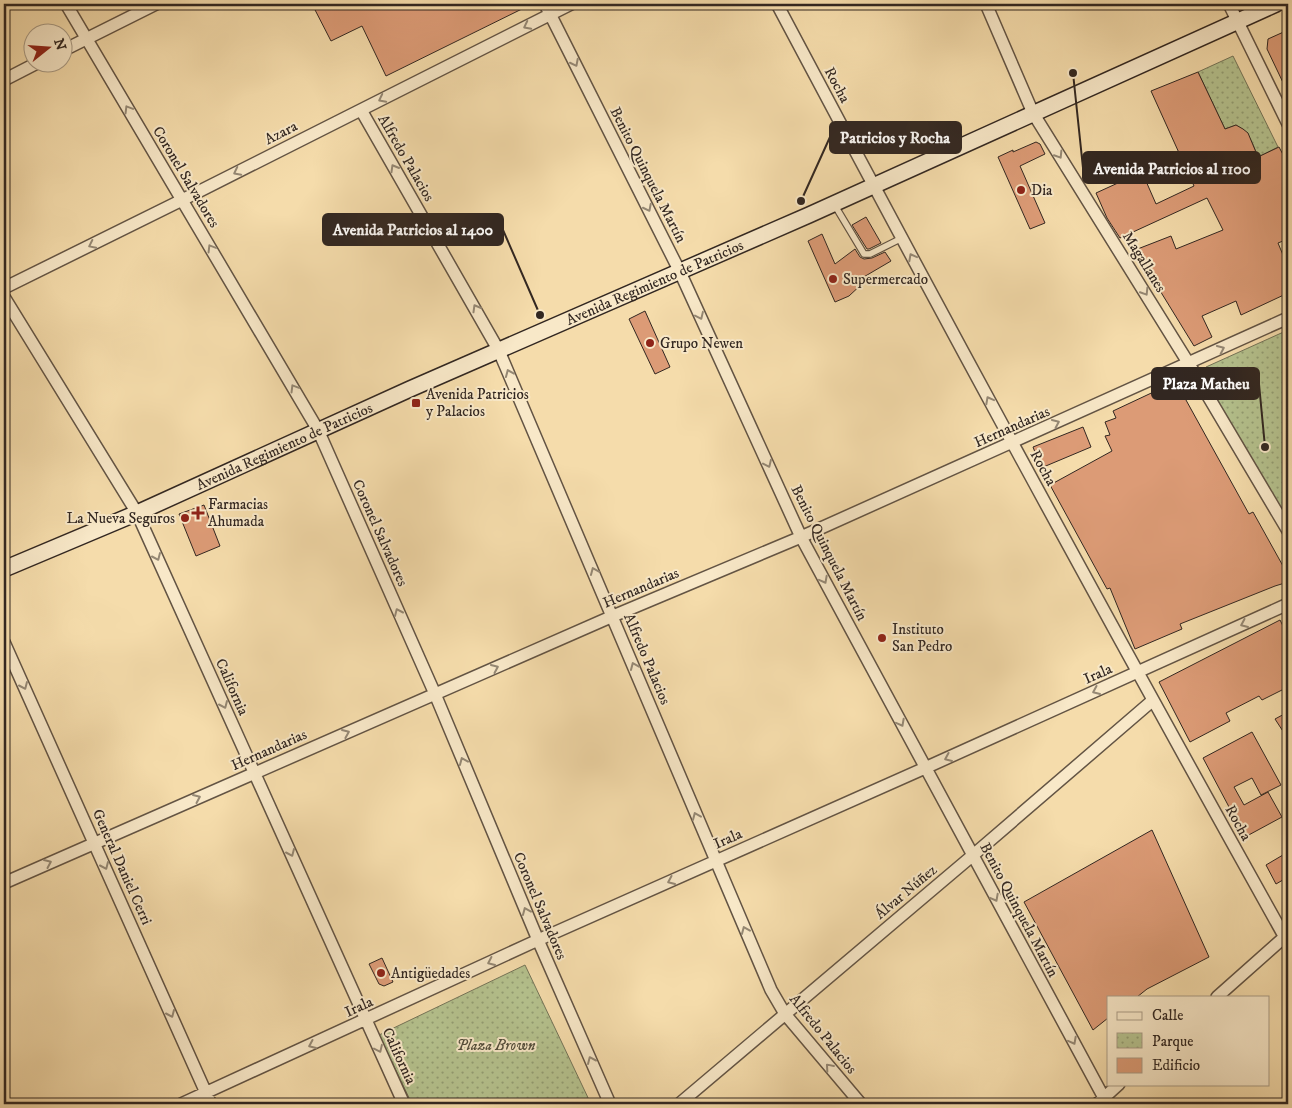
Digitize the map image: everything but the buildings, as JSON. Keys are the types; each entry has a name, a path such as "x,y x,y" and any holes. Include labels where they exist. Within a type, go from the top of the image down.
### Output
{"main road":[{"name":"Avenida Regimiento de Patricios","path":"4,569 137,513 318,430 874,187 1276,4"}],"street":[{"name":"Coronel Salvadores","path":"66,4 318,430 435,694 538,940 610,1104"},
{"path":"72,46 156,4"},
{"name":"Azara","path":"4,288 360,110 548,9 571,4"},
{"name":"Rocha","path":"778,4 874,187 1152,700 1287,938"},
{"name":"Magallanes","path":"986,4 1033,113 1189,364 1288,531"},
{"path":"1229,4 1288,124"},
{"name":"Benito Quinquela Martín","path":"548,9 680,272 801,537 1103,1102"},
{"path":"4,80 22,71"},
{"name":"Alfredo Palacios","path":"360,110 500,351 771,990 785,1014 861,1104"},
{"name":"California","path":"4,297 137,513 404,1104"},
{"name":"Hernandarias","path":"4,883 613,616 801,537 1288,318"},
{"name":"Irala","path":"181,1104 538,940 1138,673 1288,604"},
{"name":"General Daniel Cerri","path":"4,642 211,1104"},
{"name":"Álvar Núñez","path":"679,1104 972,856 1152,700"},
{"path":"1219,996 1287,938"},
{"path":"1103,1102 1117,1086"}],"lane":[{"path":"834,204 864,254 870,254 902,238"}],"green space":[{"path":"1233,56 1278,147 1258,157 1250,138 1241,128 1236,125 1225,129 1198,72"},
{"path":"1288,330 1288,524 1202,378 1206,367"},
{"name":"Plaza Brown","path":"525,965 591,1104 412,1104 379,1035"}],"place":[{"name":"Avenida Patricios al 1100","path":"1073,73"},
{"name":"Dia","path":"1021,190"},
{"name":"Patricios y Rocha","path":"801,201"},
{"name":"Supermercado","path":"833,279"},
{"name":"Avenida Patricios al 1400","path":"540,315"},
{"name":"Grupo Newen","path":"650,343"},
{"name":"Avenida Patricios y Palacios","path":"416,403"},
{"name":"Plaza Matheu","path":"1265,447"},
{"name":"Farmacias Ahumada","path":"198,513"},
{"name":"La Nueva Seguros","path":"185,518"},
{"name":"Instituto San Pedro","path":"882,638"},
{"name":"Antigüedades","path":"381,973"}]}
